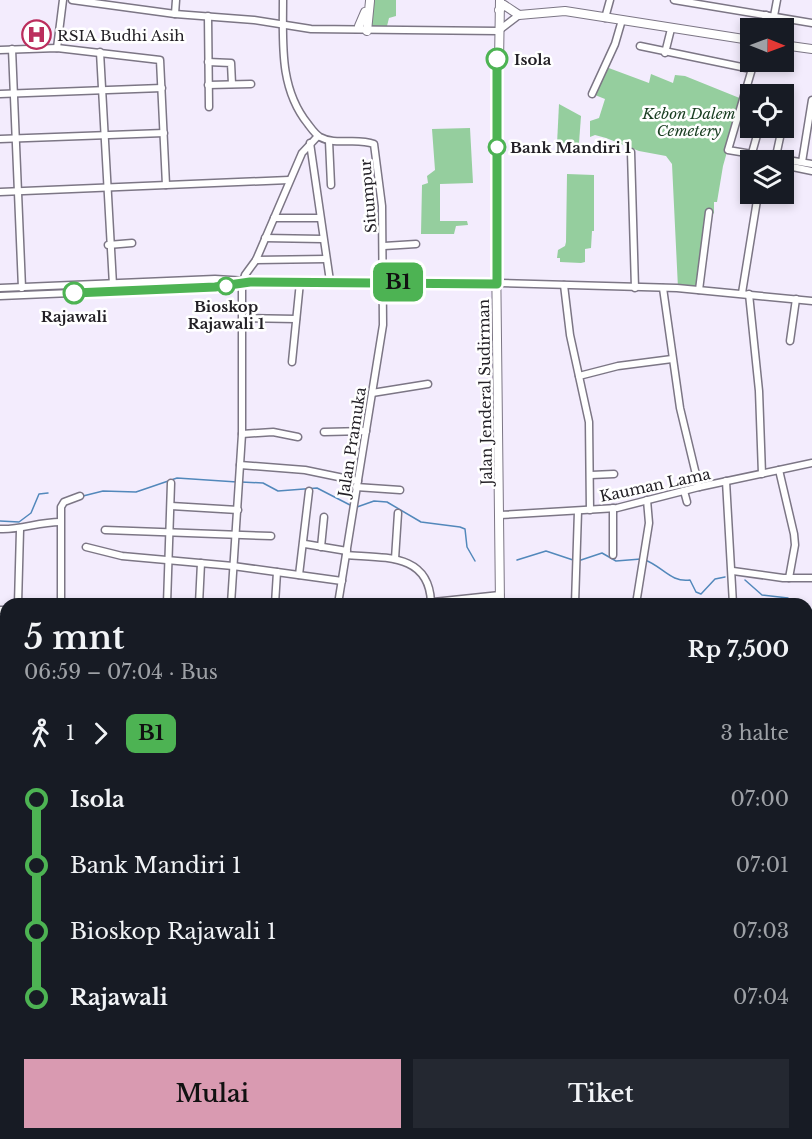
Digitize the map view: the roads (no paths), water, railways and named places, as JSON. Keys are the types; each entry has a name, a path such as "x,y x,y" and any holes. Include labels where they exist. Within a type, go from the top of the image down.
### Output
{"main road":[{"name":"Jalan Jenderal Sudirman","path":"500,0 497,284 500,596"},
{"path":"359,26 369,4"},
{"path":"367,31 369,4"},
{"path":"499,11 504,5 519,15 565,11 740,39"},
{"path":"794,47 812,50"}],"street":[{"path":"57,48 63,0"},
{"path":"72,0 175,14 367,31 437,28 498,31 519,15"},
{"path":"175,14 176,0"},
{"name":"Situmpur","path":"283,0 286,80 294,103 318,136 329,141 364,140 374,144 379,176 384,282"},
{"path":"606,18 610,0"},
{"path":"674,0 812,23"},
{"path":"774,16 777,0"},
{"path":"208,16 209,107"},
{"path":"592,94 615,44 622,20"},
{"path":"332,28 359,26"},
{"path":"665,53 671,29"},
{"path":"640,46 740,67"},
{"path":"0,50 57,48 159,59 166,185"},
{"path":"12,49 22,285"},
{"path":"100,52 108,245 113,292"},
{"path":"208,62 231,63 232,84"},
{"path":"740,152 728,150 750,72"},
{"path":"208,85 251,84"},
{"path":"0,94 162,88"},
{"path":"802,162 812,100"},
{"path":"0,139 164,133"},
{"path":"231,598 242,434 245,282 302,153 318,136"},
{"path":"329,141 331,185"},
{"path":"310,143 330,282"},
{"path":"631,152 635,288"},
{"path":"794,160 812,164"},
{"path":"794,167 812,171"},
{"path":"0,192 289,180"},
{"path":"757,204 746,293 759,391 762,474"},
{"path":"699,290 709,212"},
{"path":"274,218 319,218"},
{"path":"265,238 322,239"},
{"path":"108,245 132,243"},
{"path":"384,246 416,244"},
{"path":"256,260 326,260"},
{"path":"0,288 22,285 183,281 384,282 663,288 746,293 812,301"},
{"path":"183,281 183,288"},
{"path":"0,296 183,288 245,282"},
{"path":"292,362 300,282"},
{"name":"Jalan Pramuka","path":"339,598 383,325 384,282"},
{"path":"564,285 589,422 591,510"},
{"path":"663,288 672,359 699,487"},
{"path":"790,340 796,299"},
{"path":"244,318 296,319"},
{"path":"579,376 618,366 672,359"},
{"path":"372,393 428,384"},
{"path":"324,432 366,430"},
{"path":"242,434 273,432 298,437"},
{"name":"Kauman Lama","path":"500,515 613,508 812,463"},
{"path":"240,465 305,470 357,484 400,490"},
{"path":"779,470 794,534 795,545 789,578"},
{"path":"591,475 614,474"},
{"path":"726,481 733,598"},
{"path":"167,598 171,483"},
{"path":"299,575 305,544 309,490"},
{"path":"684,491 687,502"},
{"path":"61,598 62,504 80,496"},
{"path":"638,598 649,523 647,500"},
{"path":"171,506 238,510"},
{"path":"613,508 613,555"},
{"path":"575,598 578,511"},
{"path":"395,560 398,513"},
{"path":"321,547 324,517"},
{"path":"0,530 20,530 38,522 60,522"},
{"path":"18,598 20,530"},
{"path":"105,530 271,536"},
{"path":"305,544 395,560 416,567 424,573 430,598"},
{"path":"86,547 122,556 232,566 342,581"},
{"path":"199,598 201,563"},
{"path":"733,571 789,578 812,578"},
{"path":"275,598 277,572"},
{"path":"477,598 500,596"}],"waterway":[{"path":"83,496 103,491 136,492 177,478 237,482"},
{"path":"241,482 263,483 278,491 317,488 350,505"},
{"path":"0,521 19,522 31,513 39,494 48,493"},
{"path":"357,507 374,501 387,502 421,522 465,529 467,547 475,561"},
{"path":"517,560 546,551 573,560"},
{"path":"578,561 602,553 616,561 641,559"},
{"path":"645,560 672,577 690,580 696,592 701,594 715,579 725,577"},
{"path":"745,580 762,595 788,598"}],"place":[{"name":"RSIA Budhi Asih","path":"36,35"},
{"name":"Isola","path":"497,59"},
{"name":"Bank Mandiri 1","path":"497,147"},
{"name":"Bioskop Rajawali 1","path":"226,286"},
{"name":"Rajawali","path":"74,293"}],"park label":[{"name":"Kebon Dalem Cemetery","path":"689,122"}]}
